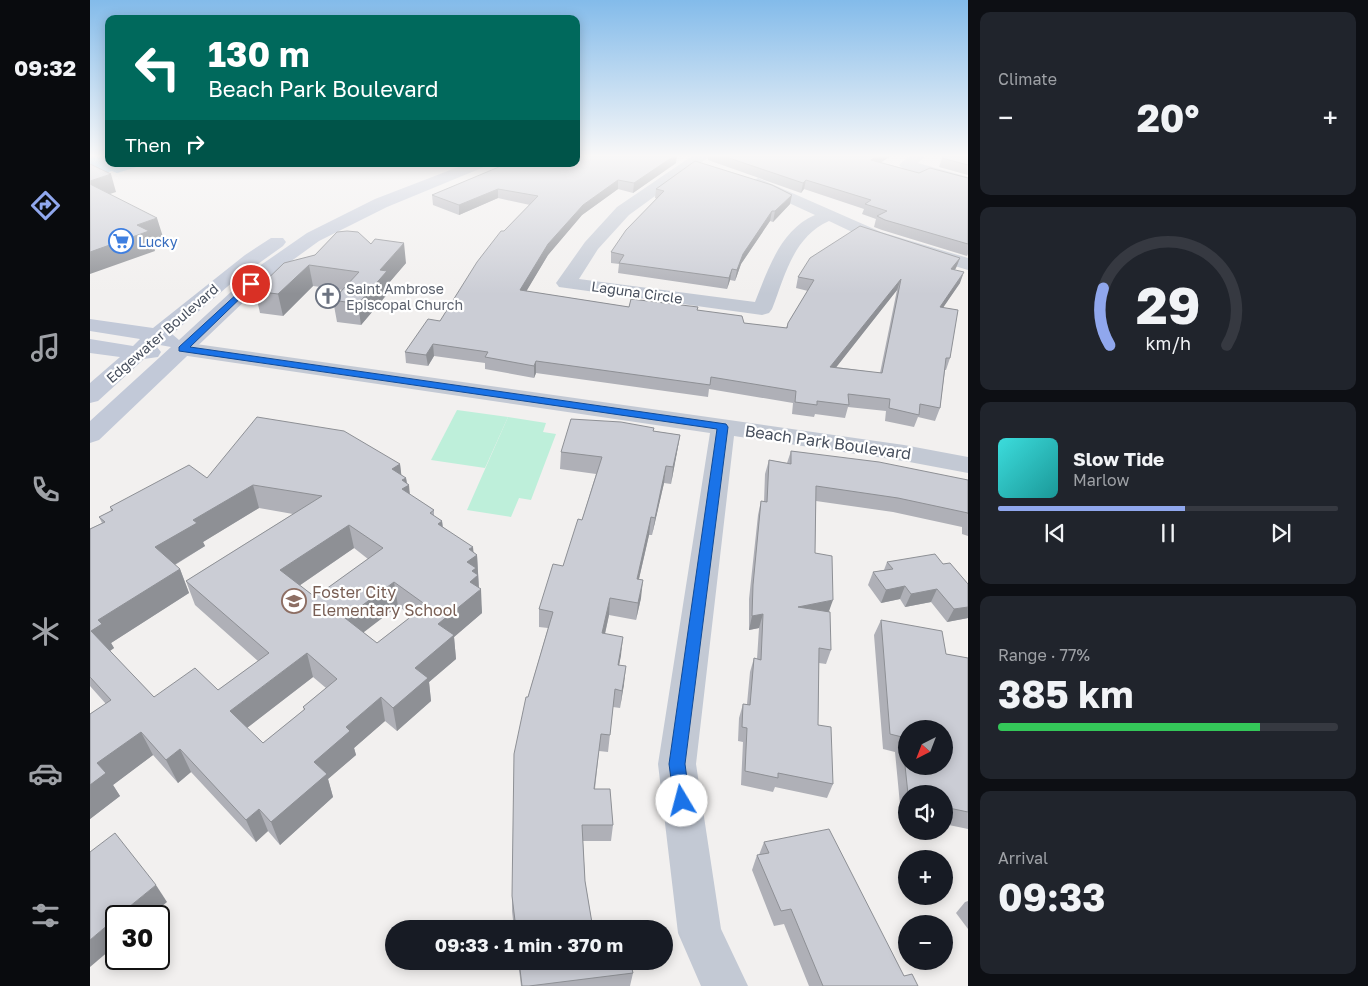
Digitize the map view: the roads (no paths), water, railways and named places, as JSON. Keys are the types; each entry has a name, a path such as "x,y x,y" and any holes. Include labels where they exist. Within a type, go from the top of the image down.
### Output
{"street":[{"name":"Edgewater Boulevard","path":"90,396 234,270 292,232 350,202"},
{"name":"Edgewater Boulevard","path":"90,435 266,271 313,238 383,202"},
{"name":"Laguna Circle","path":"636,202 623,211 591,246 566,282 762,309 788,246 814,220 830,215"},
{"path":"802,202 892,242 968,264"},
{"name":"Beach Park Boulevard","path":"90,325 158,335 182,349"},
{"name":"Beach Park Boulevard","path":"90,346 138,353 182,349 904,453 968,466"},
{"path":"723,427 677,764 700,933 725,986"}],"place":[{"name":"Lucky","path":"121,241"},
{"name":"Saint Ambrose Episcopal Church","path":"328,296"},
{"name":"Foster City Elementary School","path":"294,601"}]}
